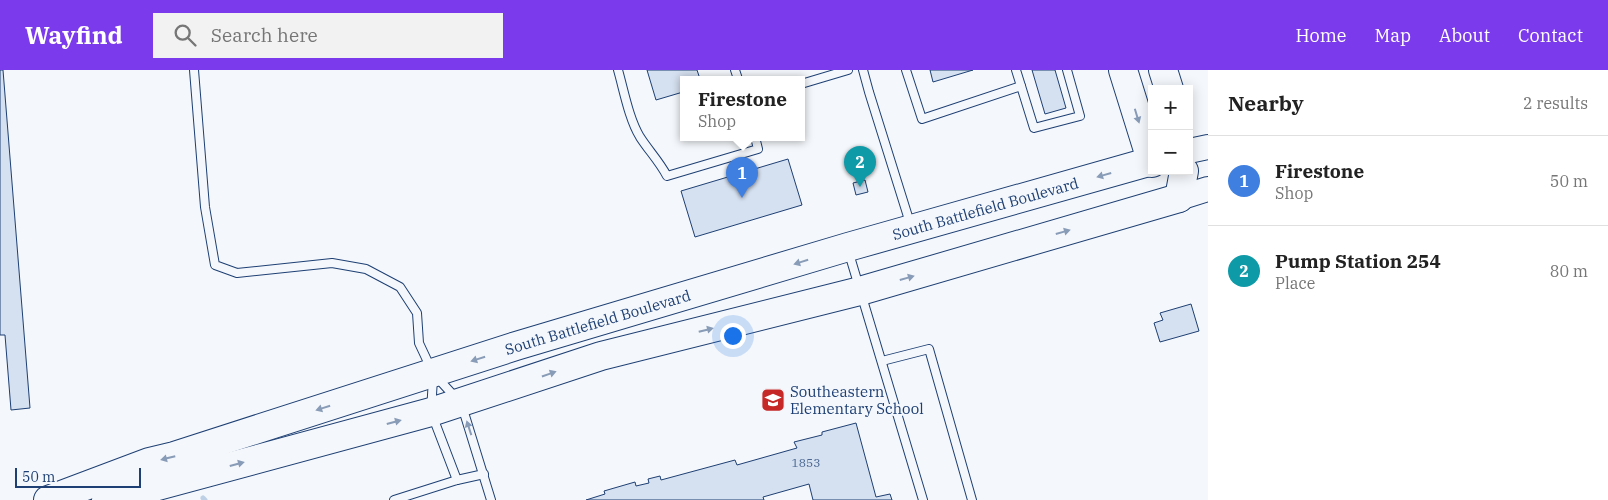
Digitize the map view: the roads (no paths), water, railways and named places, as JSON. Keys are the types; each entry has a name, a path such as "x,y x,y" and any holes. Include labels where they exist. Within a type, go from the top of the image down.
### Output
{"highway":[{"path":"1123,70 1148,148"},
{"path":"1163,70 1168,85"},
{"name":"South Battlefield Boulevard","path":"48,500 149,462 174,456 516,346 848,247 1148,165"},
{"path":"1161,175 1179,198"},
{"path":"1179,198 1183,175"},
{"path":"106,500 431,412 601,356 860,291 1179,198"}],"main road":[{"path":"1193,150 1208,146"},
{"path":"1179,198 1208,189"}],"lane":[{"path":"194,70 205,207 215,265 237,273 332,263 366,269 400,287 417,313 419,343 433,373 461,403 491,500"},
{"path":"618,70 634,124 640,137 660,162 667,176 758,148 756,141"},
{"path":"805,83 848,70"},
{"path":"863,70 912,230"},
{"path":"906,70 922,119 1021,86"},
{"path":"1016,70 1034,128 1080,116 1067,70"},
{"path":"848,247 923,500"},
{"path":"882,361 928,349 972,500"},
{"path":"433,373 431,412 457,480"},
{"path":"394,500 457,480 484,474"}],"place":[{"name":"Pump Station 254","path":"860,187"},
{"name":"Firestone","path":"742,198"},
{"name":"Southeastern Elementary School","path":"773,400"}]}
